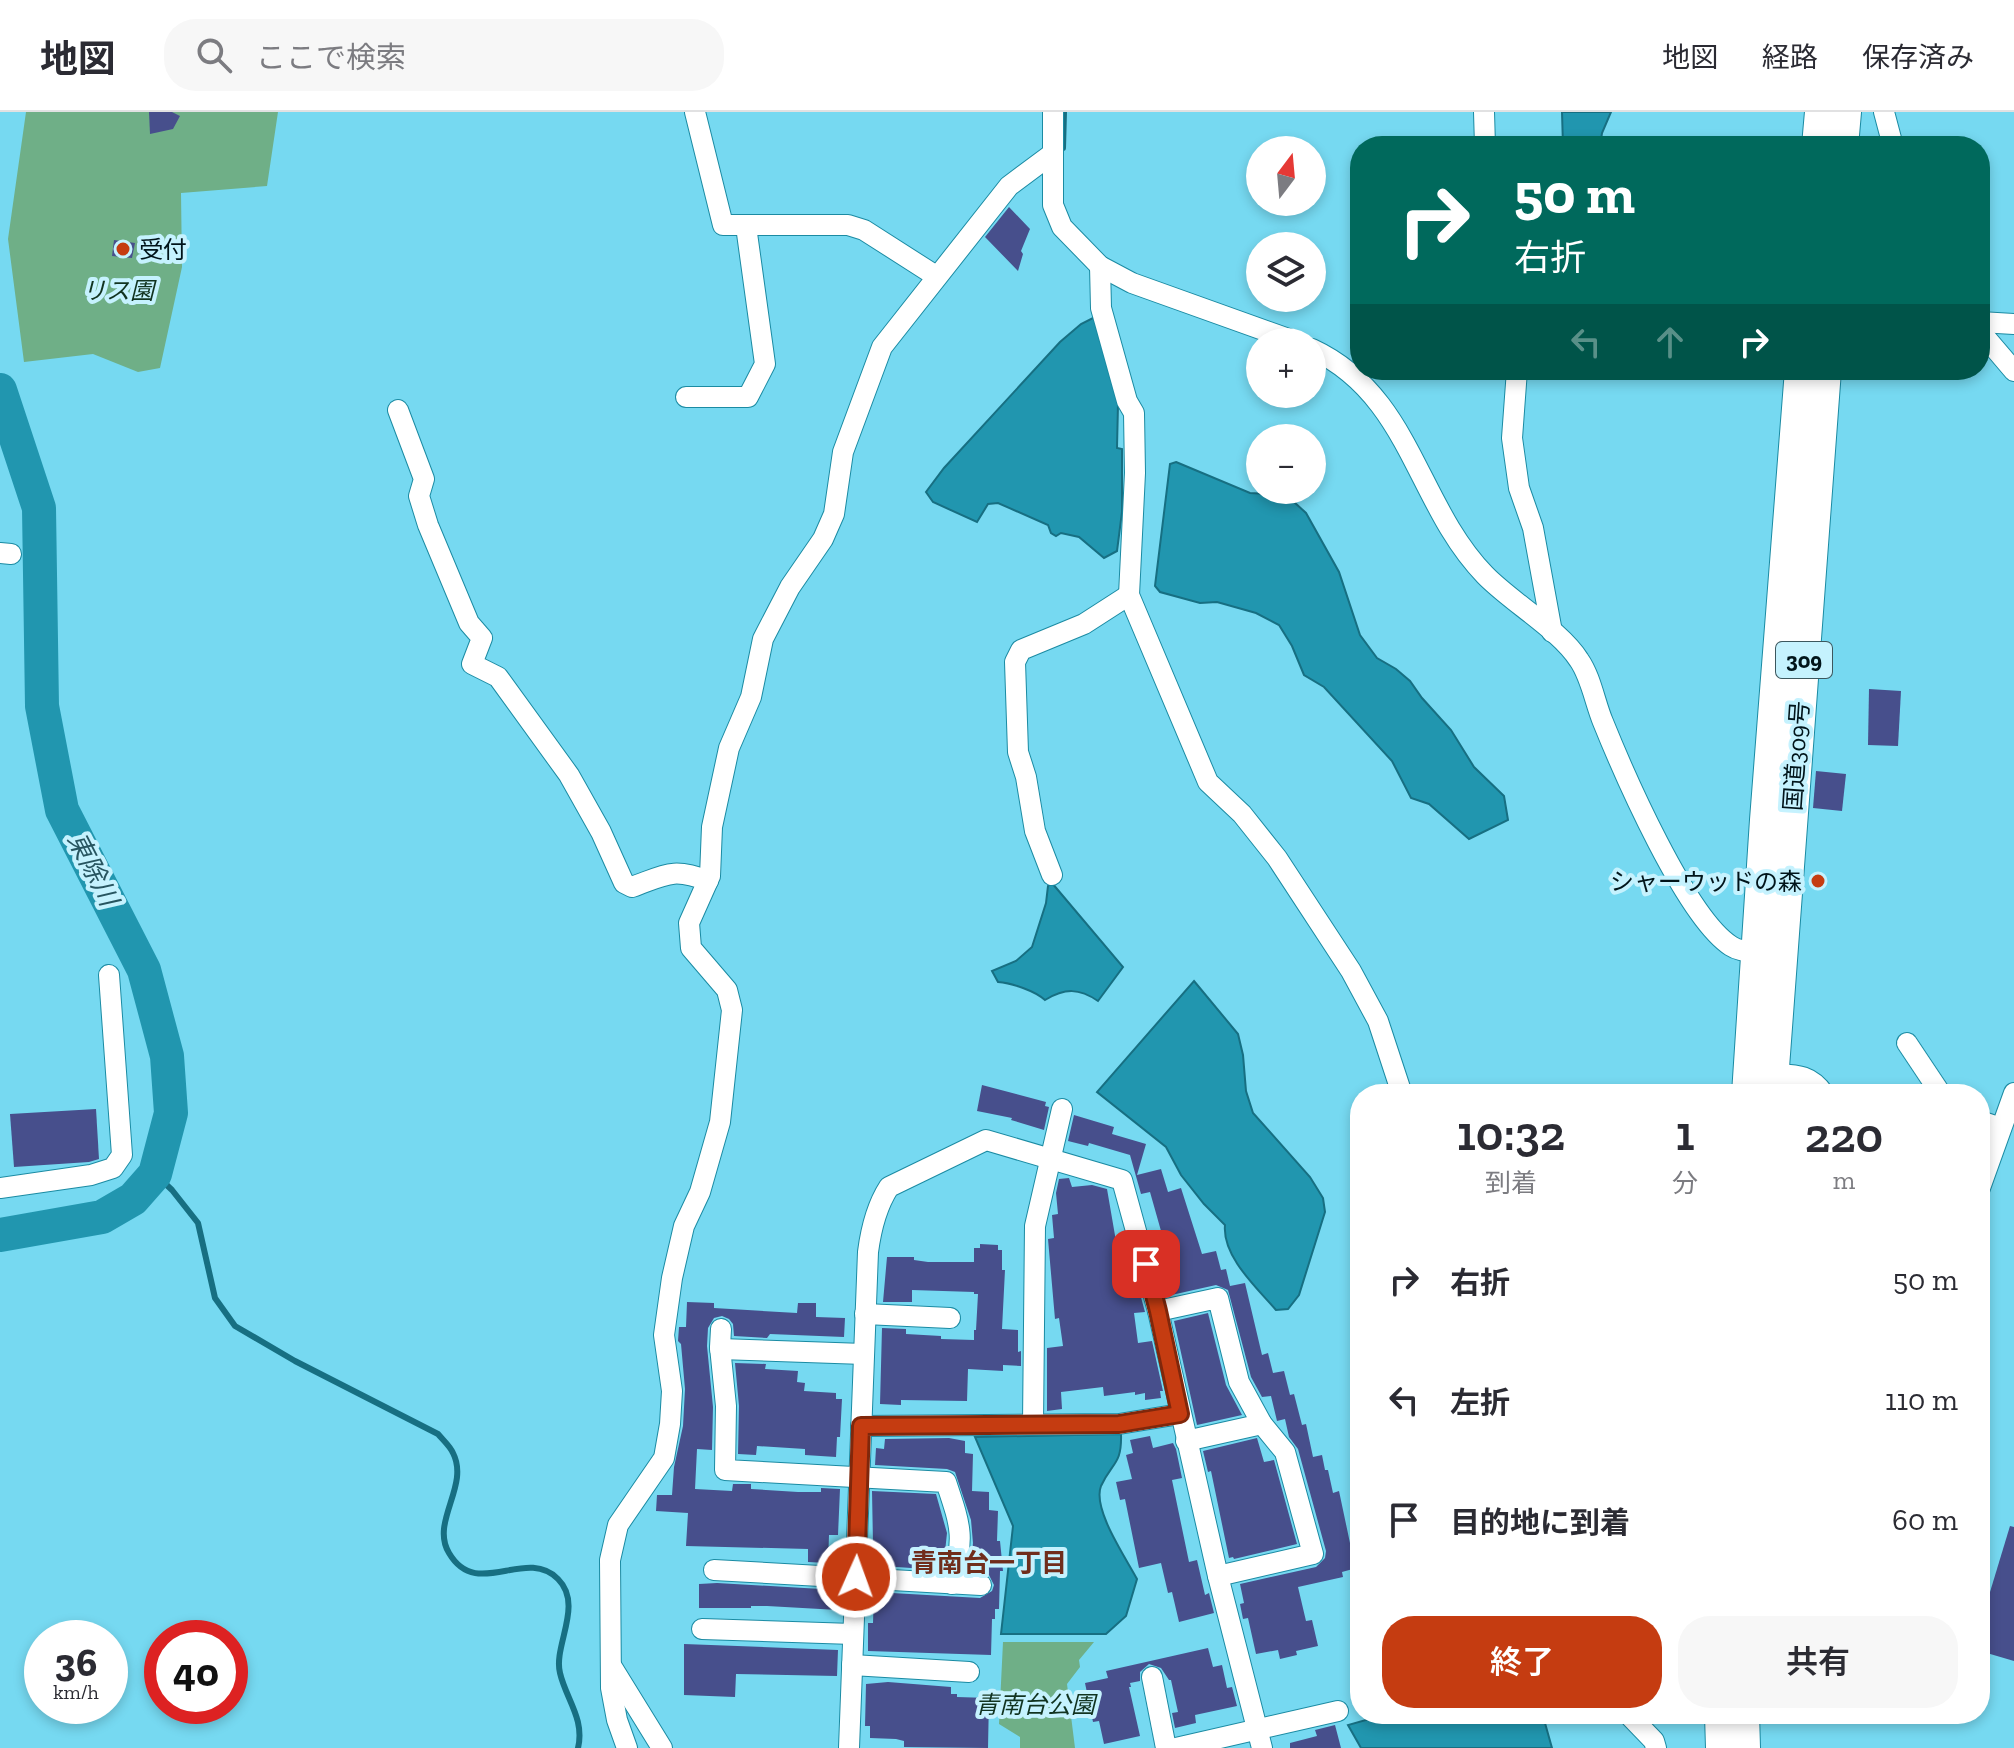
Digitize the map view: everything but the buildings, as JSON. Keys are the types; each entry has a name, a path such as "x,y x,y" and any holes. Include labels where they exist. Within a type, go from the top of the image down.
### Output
{"highway":[{"path":"1818,136 1820,112"},
{"path":"1844,136 1846,112"},
{"name":"国道309号","path":"1773,1084 1769,951 1799,380"},
{"name":"国道309号","path":"1749,1084 1769,951 1825,380"},
{"path":"1720,1724 1721,1748"},
{"path":"1744,1724 1745,1748"}],"street":[{"path":"695,112 723,225 848,225 864,230 936,276"},
{"path":"1053,112 1053,205 1062,227 1100,266 1132,283 1258,328"},
{"path":"1484,112 1485,136"},
{"path":"1884,112 1890,136"},
{"path":"627,1748 615,1710 610,1664 610,1560 618,1525 664,1458 672,1391 664,1335 672,1278 684,1226 700,1192 722,1105 732,1010 727,990 691,948 689,923 708,881 717,797 729,748 751,697 763,639 790,587 823,539 834,514 843,452 882,347 1009,186 1052,154"},
{"path":"686,397 748,397 765,364 746,226"},
{"path":"1100,266 1101,308 1127,401 1134,413 1135,473 1129,595 1208,782 1242,814 1277,858 1351,971 1378,1021 1399,1084"},
{"path":"1990,323 2014,324"},
{"path":"1990,343 2014,371"},
{"path":"1326,357 1350,372"},
{"path":"1358,380 1377,398 1462,545 1484,575 1552,632 1579,660 1620,761 1677,877 1717,935 1733,948 1769,951"},
{"path":"1516,380 1512,438 1519,488 1533,528 1552,632"},
{"path":"398,410 424,479 419,496 428,525 469,623 482,638 472,664 498,677 569,775 601,832 624,883 632,887 674,872 687,872 708,881"},
{"path":"1052,875 1035,831 1026,777 1018,752 1015,662 1021,650 1084,624 1129,595"},
{"path":"0,1188 91,1175 113,1168 122,1155 109,975"},
{"path":"1907,1043 1934,1084"},
{"path":"1773,1084 1804,1075 1816,1084"},
{"path":"1990,1159 2014,1093"},
{"path":"1033,1424 1035,1226 1062,1109"},
{"path":"1990,1124 2001,1128"},
{"path":"849,1748 871,1227 889,1187 986,1140 1122,1180 1158,1311 1186,1441 1259,1738"},
{"path":"1158,1311 1218,1298 1239,1382 1262,1424 1285,1452 1313,1554 1218,1576"},
{"path":"865,1314 950,1318"},
{"path":"864,1354 720,1339 726,1406 725,1470 946,1482 957,1516 962,1549 952,1584"},
{"path":"861,1426 1119,1424 1180,1414"},
{"path":"1186,1441 1262,1424"},
{"path":"714,1570 981,1585"},
{"path":"702,1629 853,1634"},
{"path":"610,1664 662,1748"},
{"path":"852,1665 969,1672"},
{"path":"1152,1677 1166,1748"},
{"path":"1176,1748 1259,1738 1338,1711"},
{"path":"1638,1724 1654,1741 1656,1748"}],"green space":[{"name":"リス園","path":"26,112 278,112 267,186 181,193 182,267 160,368 138,372 93,354 24,362 8,239"},
{"name":"青南台公園","path":"1003,1642 1094,1642 1079,1660 1080,1667 1067,1684 1075,1748 1020,1748 1020,1737 999,1724"}],"water":[{"path":"1562,112 1611,112 1602,136 1563,136"},
{"path":"1095,317 1118,404 1117,448 1122,449 1122,512 1117,551 1104,558 1079,537 1061,533 1056,536 1048,525 998,503 988,504 977,522 933,502 926,492 944,468 1060,342 1081,324"},
{"path":"1176,462 1246,491 1246,504 1296,504 1306,513 1339,572 1360,635 1377,658 1410,681 1451,730 1474,767 1504,796 1508,820 1469,839 1429,804 1411,798 1392,761 1324,687 1304,675 1279,625 1256,613 1217,602 1200,603 1160,592 1155,586 1170,464"},
{"path":"1052,883 1123,967 1098,1001 1072,991 1045,1000 1023,988 998,982 992,971 1016,961 1032,947 1048,886"},
{"path":"1194,981 1238,1034 1246,1091 1253,1113 1310,1177 1323,1198 1325,1212 1299,1295 1288,1309 1276,1310 1250,1281 1229,1248 1225,1225 1181,1175 1166,1147 1097,1092"},
{"path":"1121,1434 1118,1458 1101,1486 1100,1496 1106,1520 1137,1579 1126,1616 1106,1634 1001,1634 1013,1526 975,1437"},
{"path":"1545,1724 1552,1748 1361,1748 1348,1725"}],"waterway":[{"path":"1063,148 1064,112"},
{"name":"東除川","path":"0,390 39,508 42,706 62,810 144,970 167,1056 171,1113 155,1174 133,1199 102,1217 0,1235"},
{"path":"155,1174 198,1223 215,1298 235,1326 295,1361 438,1434 448,1445 457,1466 457,1478 446,1516 444,1541 460,1567 473,1573 487,1574 531,1568 545,1570 558,1579 568,1601 560,1651 560,1673 577,1718 578,1748"}],"place":[{"name":"受付","path":"123,249"},
{"name":"シャーウッドの森","path":"1818,881"}],"district":[{"name":"青南台一丁目","path":"989,1563"}],"route":[{"path":"856,1577 861,1426 1119,1424 1180,1414 1146,1264"}]}
